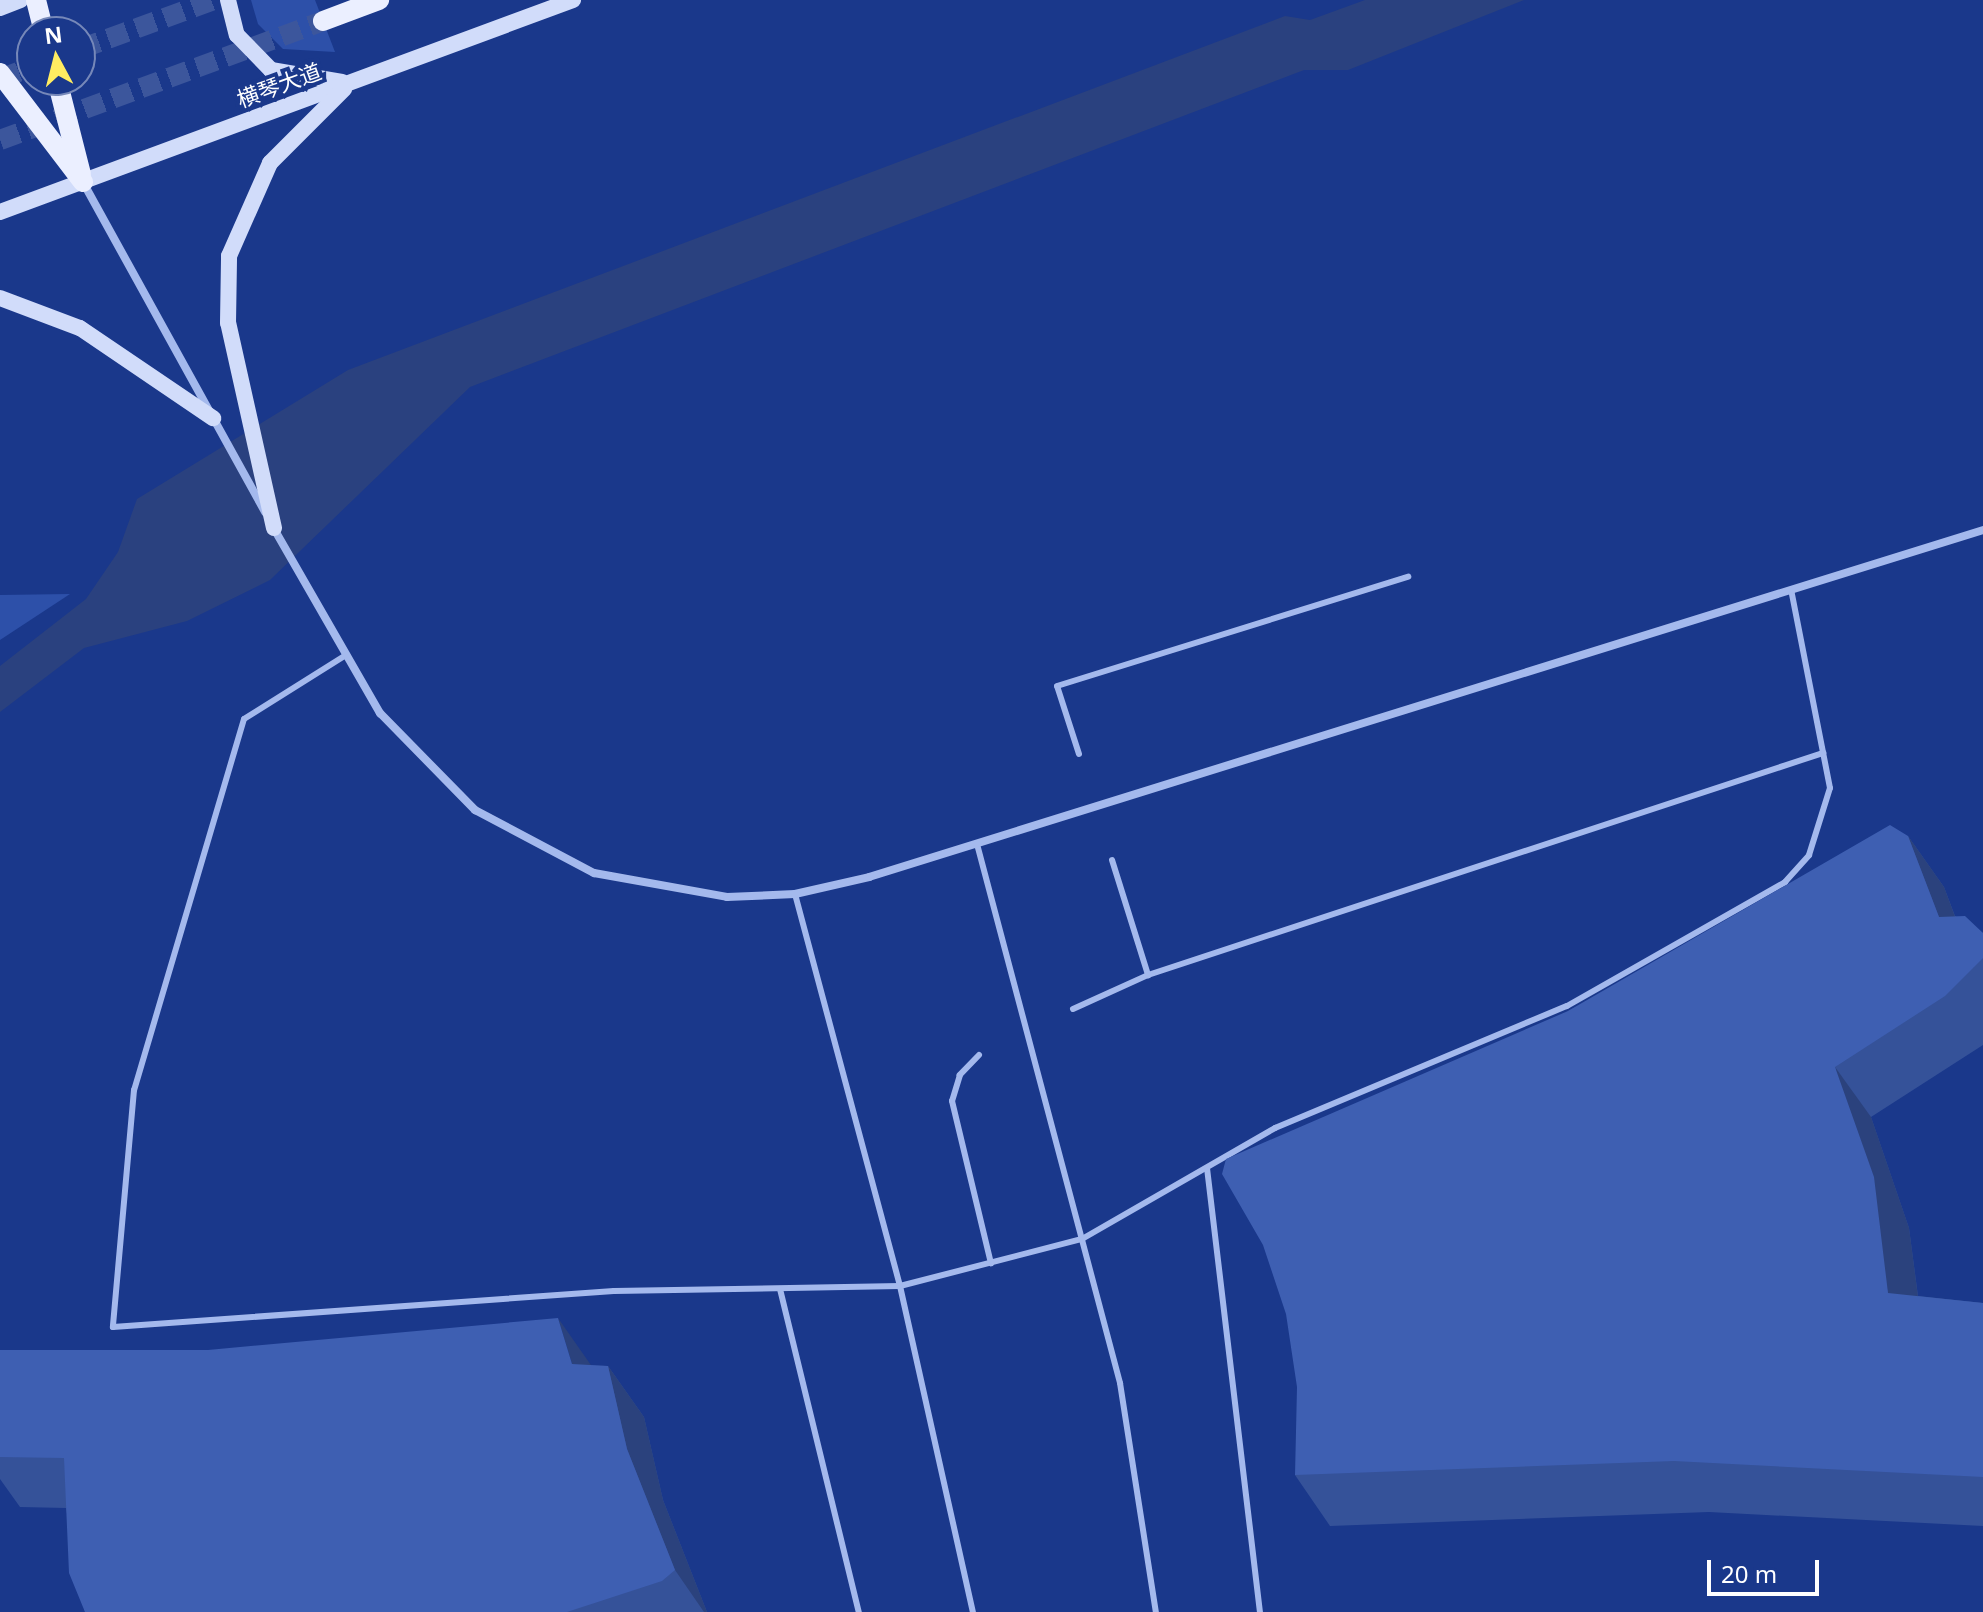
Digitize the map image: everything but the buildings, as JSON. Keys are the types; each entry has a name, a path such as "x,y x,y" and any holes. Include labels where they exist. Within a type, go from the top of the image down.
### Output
{"main road":[{"path":"0,8 21,0"},
{"path":"228,0 237,35 271,70 351,82"},
{"path":"323,21 379,0"},
{"name":"横琴大道","path":"0,212 573,0"},
{"path":"0,73 83,182"},
{"path":"274,528 245,400 225,289 238,223 270,163 351,82"},
{"path":"61,96 83,182"},
{"path":"0,298 80,328 213,418"}],"street":[{"path":"83,182 314,602 380,713 424,765 532,846 660,890 795,894 977,844 1983,530"}],"lane":[{"path":"1079,754 1057,686 1408,577"},
{"path":"346,655 244,719 134,1090 113,1327 614,1291 900,1286 1082,1239 1275,1128 1567,1006 1785,882 1825,823 1823,753 1791,590"},
{"path":"1073,1009 1148,975 1823,753"},
{"path":"977,844 1120,1383 1156,1612"},
{"path":"1112,860 1148,975"},
{"path":"795,894 900,1286 973,1612"},
{"path":"979,1055 960,1075 952,1101 991,1263"},
{"path":"1207,1168 1260,1612"},
{"path":"780,1289 859,1612"}],"shaded area":[{"path":"251,0 315,0 335,52 283,49 258,24"},
{"path":"1365,0 1524,0 1348,70 1304,70 470,387 270,580 187,621 84,648 0,712 0,666 86,599 118,552 137,499 348,370 1285,16 1310,20"},
{"path":"70,594 0,640 0,595"}],"tunnel":[{"path":"96,43 214,0"},
{"path":"0,140 323,21"},
{"path":"0,79 16,73"}]}
